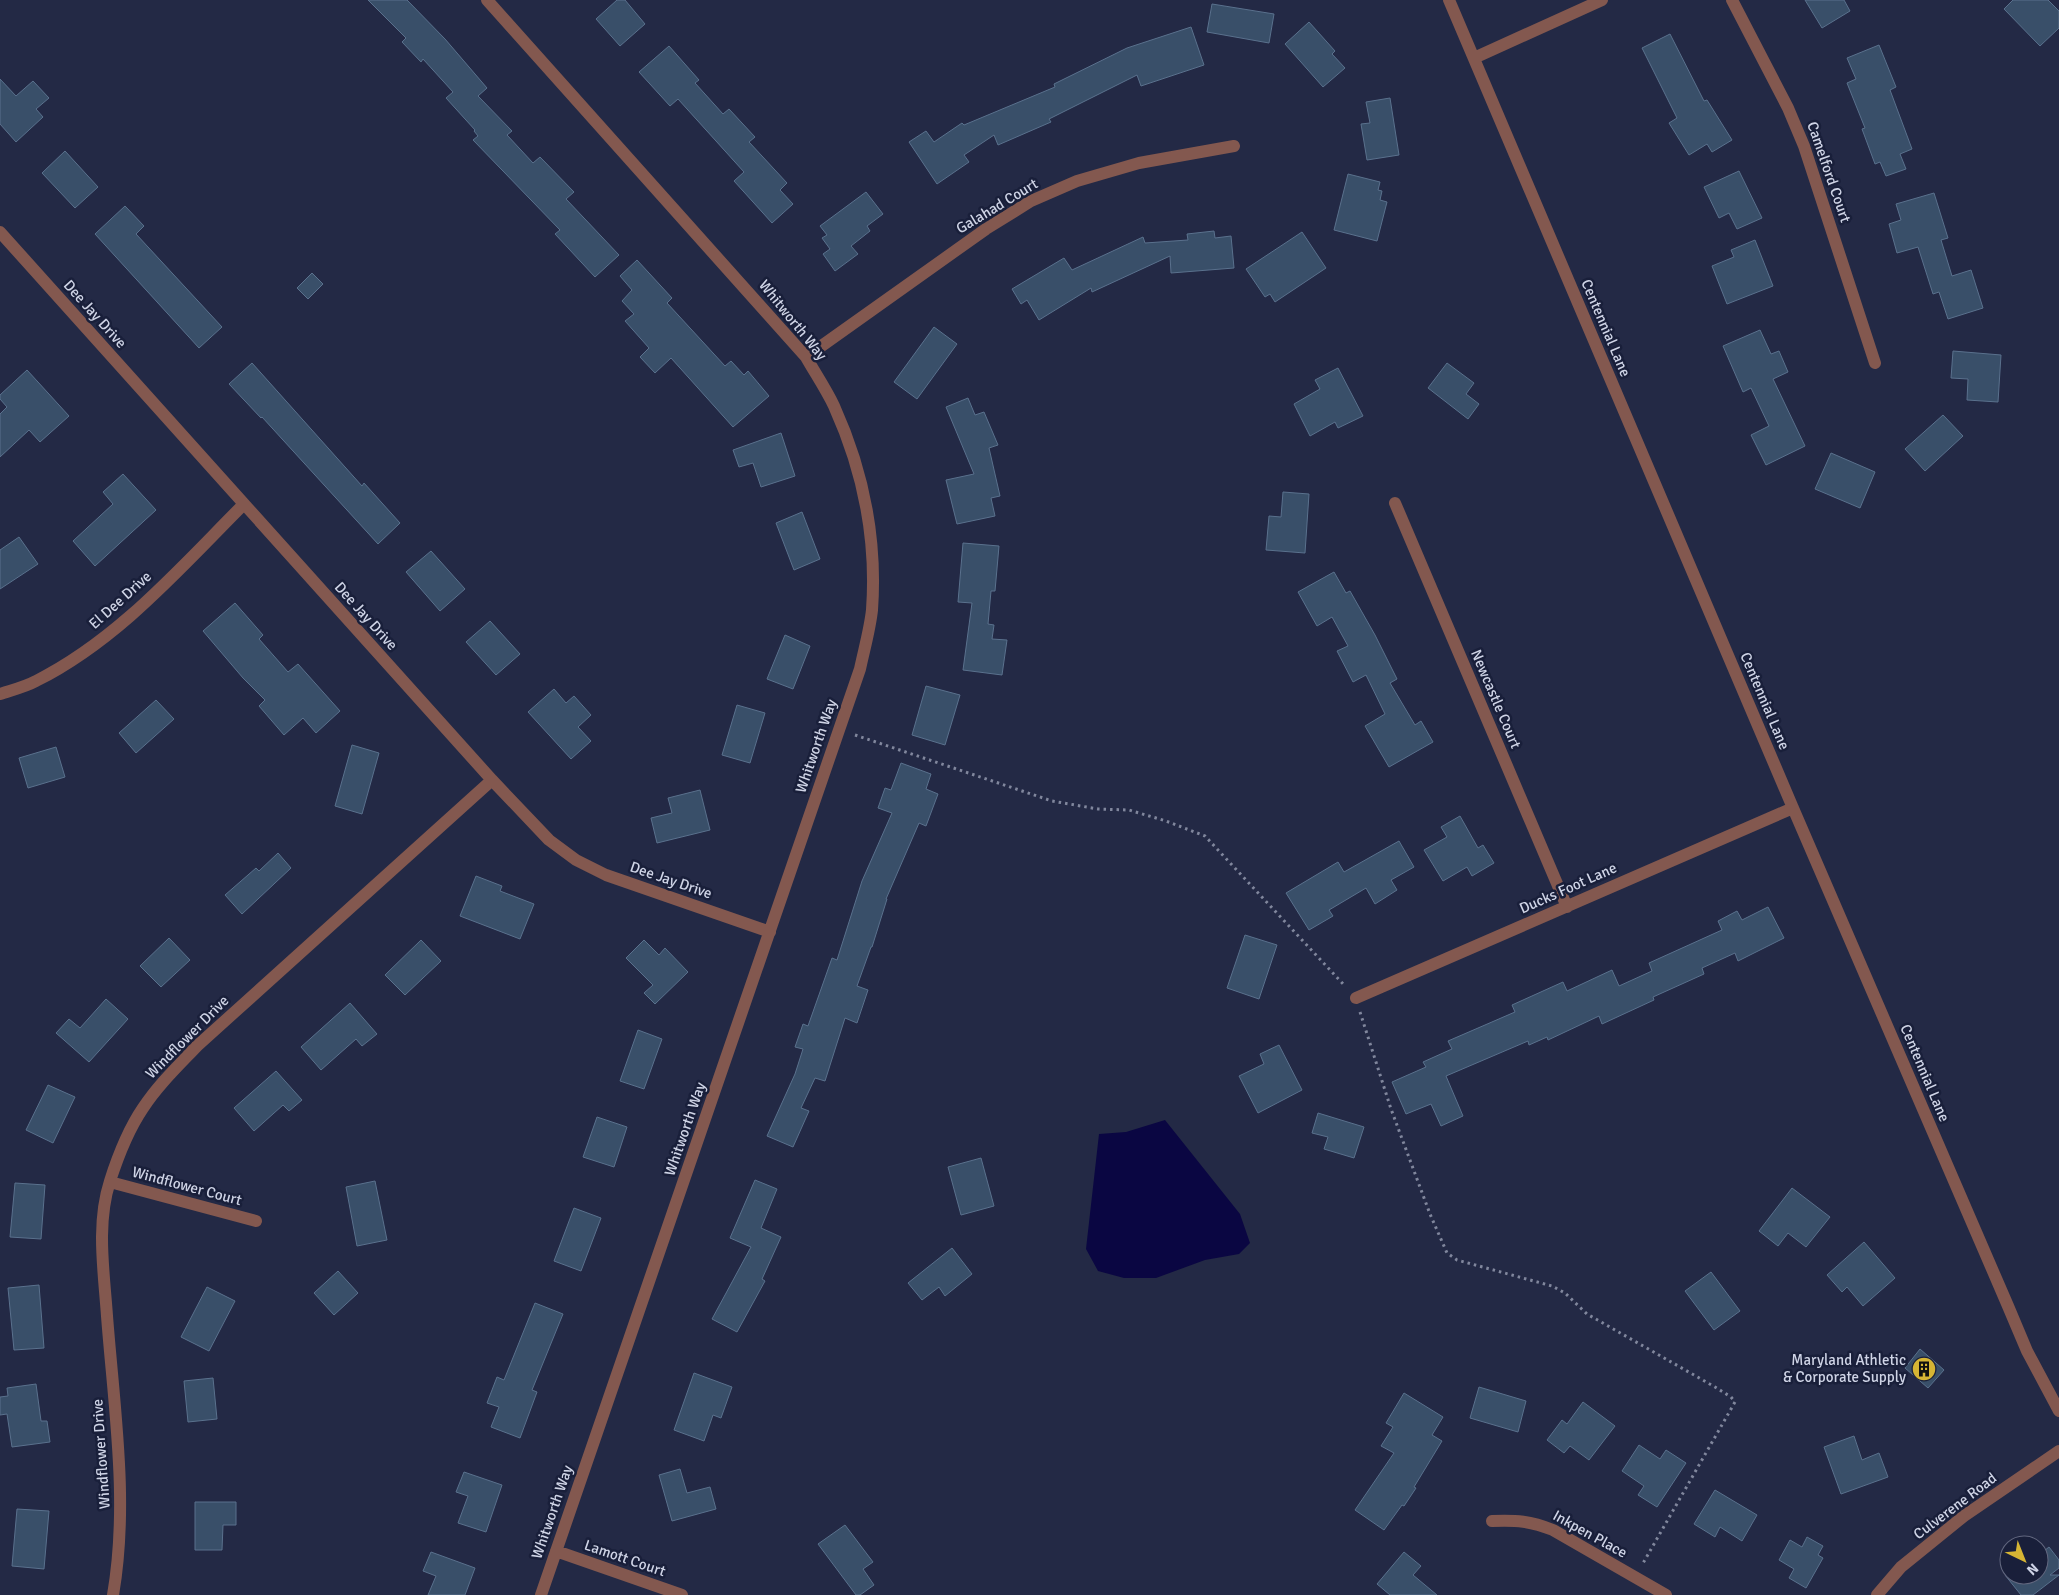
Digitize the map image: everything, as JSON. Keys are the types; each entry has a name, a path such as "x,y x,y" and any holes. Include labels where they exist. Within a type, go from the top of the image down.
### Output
{"street":[{"name":"Whitworth Way","path":"487,0 806,357 834,405 853,454 866,504 872,558 872,611 860,669 541,1595"},
{"name":"Centennial Lane","path":"1449,0 1793,808 2027,1351 2059,1411"},
{"path":"1474,58 1602,0"},
{"name":"Camelford Court","path":"1732,0 1788,108 1804,146 1875,363"},
{"name":"Galahad Court","path":"806,357 986,229 1031,201 1077,181 1139,163 1234,146"},
{"name":"Dee Jay Drive","path":"0,232 492,780 549,840 576,860 606,875 770,932"},
{"name":"Newcastle Court","path":"1395,503 1567,907"},
{"name":"El Dee Drive","path":"0,694 35,682 110,633 148,599 244,504"},
{"name":"Windflower Drive","path":"113,1595 119,1560 122,1505 103,1262 103,1216 110,1182 125,1141 142,1108 166,1079 205,1039 492,780"},
{"name":"Ducks Foot Lane","path":"1356,998 1793,808"},
{"name":"Windflower Court","path":"110,1182 256,1222"},
{"name":"Culverene Road","path":"1877,1595 1901,1567 1964,1516 2059,1451"},
{"name":"Inkpen Place","path":"1492,1521 1517,1520 1534,1523 1553,1530 1666,1595"},
{"name":"Lamott Court","path":"556,1551 682,1595"}],"path":[{"path":"839,730 1052,802 1098,809 1129,810 1166,821 1205,836 1356,998 1391,1109 1430,1214 1447,1253 1457,1260 1552,1286 1564,1293 1587,1314 1731,1396 1735,1402 1634,1578"}],"shaded area":[{"path":"1165,1120 1240,1214 1250,1243 1239,1254 1205,1260 1156,1278 1124,1278 1098,1271 1086,1249 1099,1134 1126,1132"}],"building":[{"path":"368,0 407,0 445,39 487,88 478,96 512,131 507,135 533,163 540,157 574,192 566,199 619,255 595,277 555,234 560,230 473,140 478,136 475,130 446,98 453,92 423,59 421,62 402,42 406,38"},
{"path":"617,0 625,0 645,24 620,46 596,19"},
{"path":"1805,0 1844,0 1850,11 1822,28"},
{"path":"2013,0 2048,0 2059,11 2059,28 2040,46 2004,9"},
{"path":"1212,4 1274,14 1269,43 1207,32"},
{"path":"1309,22 1335,51 1332,54 1345,68 1323,87 1285,44"},
{"path":"1191,27 1204,65 1141,86 1137,75 1049,119 1051,122 998,145 994,135 964,155 969,162 937,184 909,142 926,131 934,142 962,123 964,125 1055,87 1054,84 1127,48"},
{"path":"1670,34 1704,101 1707,100 1732,140 1712,152 1707,144 1689,155 1669,123 1677,118 1642,48"},
{"path":"1879,45 1896,87 1890,90 1912,149 1900,154 1906,169 1886,176 1880,162 1875,164 1862,129 1865,128 1847,83 1856,79 1847,58"},
{"path":"669,46 699,80 695,83 723,114 729,109 755,137 749,142 787,183 780,190 793,204 772,223 734,181 744,172 678,99 670,106 639,72"},
{"path":"0,79 16,96 33,81 49,98 36,109 43,117 16,142 0,124"},
{"path":"1390,98 1399,155 1367,160 1361,124 1370,123 1366,102"},
{"path":"65,151 98,187 75,208 42,173"},
{"path":"1739,171 1762,218 1737,229 1729,213 1719,218 1704,187"},
{"path":"1348,174 1380,182 1378,190 1382,191 1380,200 1387,202 1377,241 1334,230"},
{"path":"866,192 883,214 867,226 870,231 851,246 858,254 835,271 823,254 830,249 822,238 827,235 820,226"},
{"path":"1934,193 1948,238 1941,240 1952,276 1971,270 1983,308 1948,319 1939,292 1933,294 1918,247 1897,253 1889,224 1901,220 1896,204"},
{"path":"125,206 144,226 136,234 222,327 199,348 95,234"},
{"path":"1214,231 1215,238 1231,236 1234,268 1171,273 1170,256 1092,292 1091,288 1039,320 1027,300 1021,304 1012,289 1064,258 1072,270 1143,237 1145,243 1188,240 1187,234"},
{"path":"1302,232 1326,268 1275,302 1270,294 1265,297 1246,269"},
{"path":"1755,240 1773,286 1727,304 1712,266 1734,257 1731,250"},
{"path":"637,260 672,298 667,303 725,366 731,361 744,375 748,371 769,396 733,427 671,358 655,373 640,357 649,348 625,321 634,314 622,301 632,290 620,276"},
{"path":"312,273 323,284 308,299 297,288"},
{"path":"934,327 957,344 917,399 894,382"},
{"path":"1760,330 1771,354 1779,351 1788,372 1773,379 1805,446 1766,465 1751,435 1769,426 1751,388 1743,392 1723,346"},
{"path":"1953,351 2001,355 1998,402 1967,400 1968,379 1951,378"},
{"path":"252,363 362,486 364,483 400,523 378,544 262,417 229,384"},
{"path":"1447,363 1474,383 1466,394 1479,404 1468,419 1428,388"},
{"path":"1338,368 1363,416 1338,428 1335,422 1310,436 1294,404 1320,389 1315,380"},
{"path":"27,370 69,416 40,442 29,430 0,457 0,414 7,407 0,399 0,395"},
{"path":"968,398 975,415 984,412 998,445 989,448 1000,496 991,498 995,516 957,524 946,480 974,474 946,407"},
{"path":"1943,415 1963,436 1925,471 1905,449"},
{"path":"781,433 795,476 761,487 753,463 739,467 733,450"},
{"path":"1831,453 1875,472 1860,508 1815,489"},
{"path":"123,474 156,510 95,566 73,541 113,504 103,492"},
{"path":"1283,492 1309,494 1305,553 1266,550 1269,516 1281,517"},
{"path":"802,512 820,559 794,570 776,523"},
{"path":"19,537 38,564 0,589 0,550"},
{"path":"963,543 999,546 995,591 991,591 988,624 994,625 992,639 1007,640 1002,675 963,670 972,603 958,602"},
{"path":"431,551 465,589 440,611 406,572"},
{"path":"1334,572 1346,593 1350,591 1375,635 1397,679 1390,683 1415,725 1421,721 1433,742 1389,767 1365,726 1385,714 1366,675 1353,682 1337,651 1348,646 1332,617 1317,626 1298,592"},
{"path":"235,603 263,635 259,639 288,672 298,664 340,711 316,733 303,718 284,735 259,706 265,700 243,678 203,631"},
{"path":"490,621 520,654 496,675 466,642"},
{"path":"785,635 810,646 793,689 767,679"},
{"path":"926,686 960,695 945,745 912,735"},
{"path":"554,689 566,703 574,696 591,715 578,727 591,741 571,759 528,712"},
{"path":"156,700 174,719 136,753 119,733"},
{"path":"737,705 765,713 750,763 722,755"},
{"path":"352,745 379,753 362,814 335,806"},
{"path":"56,747 65,777 28,788 19,758"},
{"path":"901,763 931,774 926,789 938,794 926,826 919,823 886,899 872,947 857,986 868,990 857,1023 845,1018 825,1081 815,1078 801,1108 809,1111 793,1147 767,1136 795,1074 803,1049 795,1047 803,1024 808,1026 832,958 837,960 862,881 892,813 878,808 885,788 891,790"},
{"path":"700,790 710,830 657,843 651,818 672,813 668,798"},
{"path":"1460,816 1478,848 1483,845 1494,863 1472,876 1467,867 1443,881 1424,850 1447,837 1441,827"},
{"path":"1399,841 1414,867 1391,880 1397,890 1375,904 1366,888 1329,910 1333,916 1309,930 1286,893 1338,862 1344,872"},
{"path":"278,853 291,868 242,914 225,895 256,868 259,871"},
{"path":"476,876 502,886 500,891 534,904 520,939 460,916"},
{"path":"1768,907 1784,938 1738,961 1735,953 1702,968 1704,974 1653,997 1654,1000 1602,1024 1599,1016 1548,1040 1547,1037 1529,1045 1528,1041 1446,1076 1463,1116 1441,1126 1431,1104 1406,1114 1392,1082 1426,1067 1423,1062 1452,1049 1448,1041 1515,1012 1512,1005 1563,982 1567,991 1612,970 1619,986 1652,971 1649,963 1722,930 1718,921 1737,911 1742,920"},
{"path":"1245,935 1277,945 1259,999 1227,988"},
{"path":"169,938 190,960 161,987 140,966"},
{"path":"421,940 441,961 405,995 385,975"},
{"path":"644,940 659,955 665,948 688,972 655,1004 644,993 653,985 626,958"},
{"path":"106,999 128,1019 89,1062 56,1033 69,1019 80,1028"},
{"path":"350,1003 377,1034 362,1046 356,1039 321,1070 301,1047"},
{"path":"638,1030 662,1039 644,1089 620,1081"},
{"path":"1279,1045 1302,1090 1258,1113 1239,1076 1264,1064 1260,1054"},
{"path":"276,1071 302,1100 289,1111 283,1105 254,1131 234,1108"},
{"path":"48,1085 75,1097 53,1143 26,1130"},
{"path":"1318,1113 1364,1127 1354,1158 1324,1149 1328,1137 1312,1133"},
{"path":"597,1117 627,1127 614,1167 583,1157"},
{"path":"981,1158 994,1206 961,1215 948,1167"},
{"path":"755,1180 777,1189 761,1228 781,1237 762,1279 765,1281 737,1332 712,1319 751,1247 730,1238"},
{"path":"375,1181 387,1240 357,1246 346,1187"},
{"path":"15,1183 45,1185 41,1239 10,1237"},
{"path":"1792,1188 1830,1217 1806,1247 1788,1233 1778,1246 1759,1231"},
{"path":"574,1208 601,1218 581,1271 554,1261"},
{"path":"1864,1242 1895,1278 1863,1306 1847,1287 1842,1292 1827,1275"},
{"path":"952,1248 972,1274 945,1296 939,1287 922,1300 908,1283"},
{"path":"338,1271 358,1293 334,1315 314,1293"},
{"path":"1711,1272 1740,1311 1714,1330 1685,1291"},
{"path":"39,1285 44,1348 14,1350 8,1288"},
{"path":"207,1287 235,1301 209,1351 181,1337"},
{"path":"535,1303 563,1314 532,1390 537,1392 520,1438 491,1427 499,1407 487,1403 497,1377 504,1380"},
{"name":"Maryland Athletic & Corporate Supply","path":"1920,1349 1944,1370 1928,1388 1905,1368"},
{"path":"694,1373 732,1387 721,1418 713,1415 704,1441 674,1430"},
{"path":"213,1378 217,1419 188,1422 184,1381"},
{"path":"36,1384 41,1421 47,1421 50,1442 12,1447 7,1414 0,1415 0,1397 8,1396 7,1388"},
{"path":"1479,1387 1526,1401 1518,1432 1470,1418"},
{"path":"1404,1393 1443,1417 1432,1435 1442,1441 1414,1487 1416,1488 1384,1530 1355,1510 1394,1453 1381,1446 1393,1427 1386,1423"},
{"path":"1583,1402 1615,1426 1589,1460 1570,1446 1564,1453 1547,1440 1562,1420 1567,1424"},
{"path":"1854,1436 1862,1460 1879,1453 1888,1477 1841,1494 1824,1447"},
{"path":"1639,1445 1660,1459 1666,1450 1686,1463 1657,1507 1638,1495 1644,1486 1622,1471"},
{"path":"680,1469 687,1493 710,1487 716,1509 672,1521 659,1475"},
{"path":"464,1472 502,1485 486,1532 458,1523 468,1496 456,1492"},
{"path":"1715,1490 1757,1515 1742,1541 1720,1527 1715,1537 1694,1524"},
{"path":"195,1502 236,1502 236,1525 223,1525 222,1550 195,1550"},
{"path":"17,1509 49,1511 44,1569 12,1566"},
{"path":"845,1525 873,1562 863,1569 874,1585 860,1595 856,1595 818,1544"},
{"path":"1807,1537 1823,1546 1818,1555 1823,1558 1806,1588 1789,1578 1794,1569 1779,1560 1790,1540 1802,1547"},
{"path":"2049,1547 2059,1560 2059,1568 2050,1575 2059,1575 2049,1583"},
{"path":"431,1552 475,1568 465,1595 428,1595 436,1576 423,1571"},
{"path":"1404,1552 1421,1566 1413,1575 1437,1595 1390,1595 1377,1584"},
{"path":"2013,1585 2046,1585 2033,1595 2021,1595"}],"place":[{"name":"Maryland Athletic & Corporate Supply","path":"1924,1369"}]}
